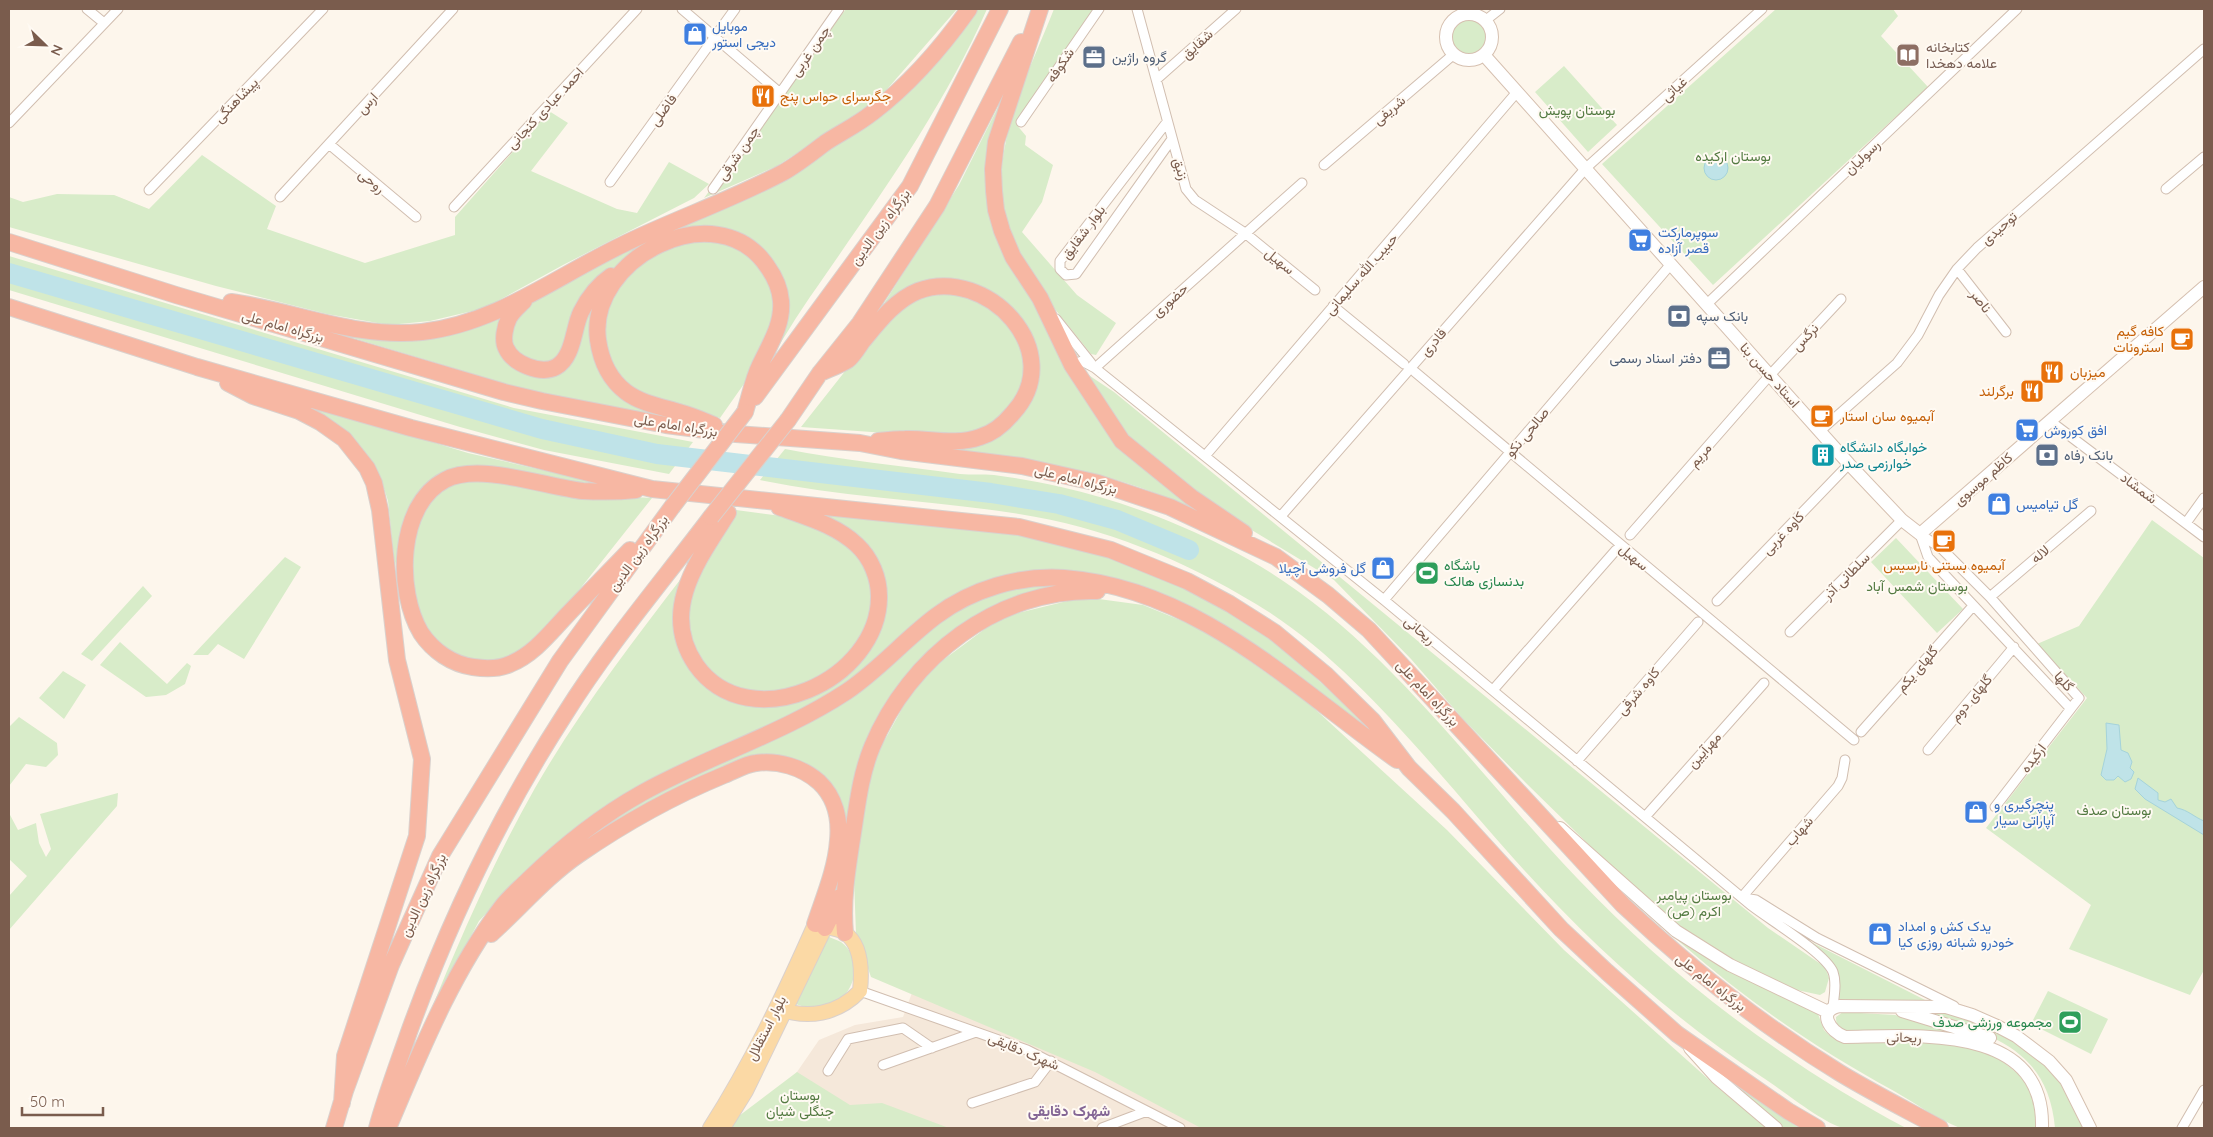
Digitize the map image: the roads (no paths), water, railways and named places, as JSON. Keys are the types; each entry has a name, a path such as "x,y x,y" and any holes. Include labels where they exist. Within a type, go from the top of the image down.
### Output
{"highway":[{"path":"176,295 265,307 356,331 395,334 432,331 485,316 531,294 621,245 784,172 872,113 945,41 969,9"},
{"name":"بزرگراه زین الدین","path":"334,1128 392,965 440,856 560,661 910,186 1000,9"},
{"path":"1038,9 1002,119 996,142 993,169 996,210 1002,231 1013,257 1040,298 1072,365 1122,441 1178,487 1229,521 1276,557"},
{"path":"377,1128 384,1100 428,980 475,874 534,764 565,713 599,664 788,420 820,373 860,323 937,206 1038,9"},
{"path":"531,294 509,316 504,333 506,348 517,361 529,367 544,370 556,367 567,356 582,310 595,291 608,278 668,242 705,233 740,241 757,253 765,262 777,283 781,310 777,329 760,366 745,412"},
{"name":"بزرگراه امام علی","path":"9,242 176,295 504,392 666,425 736,434 860,443 901,452 1022,466 1098,483 1170,507 1276,557 1328,595 1369,630 1623,905 1667,946 1734,1001 1840,1073 1940,1128"},
{"path":"626,267 606,294 598,317 600,353 609,373 622,388 635,398 685,414 736,434"},
{"path":"820,373 848,360 875,326 904,300 917,292 944,286 963,289 991,300 1005,311 1025,338 1030,353 1032,370 1030,387 1017,409 992,432 980,437 953,442 904,439 860,443"},
{"path":"9,307 197,368 411,428 652,489 1019,527 1076,540 1148,564 1230,604 1274,632 1326,675 1373,721 1409,768"},
{"path":"197,368 253,396 299,411 333,430 352,447 367,468 374,483 380,510 397,660 422,759 417,836 345,1056 342,1103"},
{"path":"749,468 728,514 692,574 682,599 681,629 687,650 708,680 722,690 737,696 756,700 772,700 811,688 848,666 870,638 879,607 875,574 858,546 836,529 759,499"},
{"path":"652,489 611,492 583,491 482,474 458,475 446,480 424,498 415,511 405,549 407,586 414,618 422,633 440,653 453,662 482,668 496,668 510,664 534,649 672,507"},
{"path":"388,1128 436,1018 476,947 502,906 562,846 601,818 642,793 689,769 773,732 844,693 871,674 936,616 970,596 1007,582 1061,578 1104,583 1173,606 1214,627 1250,649 1409,768 1453,811 1561,929 1677,1034 1788,1111 1817,1128"},
{"path":"845,933 843,913 844,889 859,795 872,747 887,717 906,688 929,661 954,640 987,618 1024,601 1053,593 1078,590 1136,593"},
{"path":"476,947 578,855 615,831 696,786 754,763 773,762 791,766 811,775 828,790 838,816 838,841 820,926"},
{"path":"820,926 844,889"}],"main road":[{"path":"1454,12 1473,13 1486,20 1493,34 1489,49 1484,55 1470,60 1454,54 1447,43 1446,36 1454,12"},
{"name":"استاد حسن بنا","path":"1484,55 1849,464 1902,520 1920,534"},
{"name":"کاظم موسوی","path":"1920,534 2204,287"},
{"path":"1522,795 1676,932 1730,965 1831,1009"},
{"path":"787,1011 819,1014 837,1009 850,1001 860,991 861,963 854,944 845,933 820,926"},
{"name":"بلوار استقلال","path":"723,1128 746,1091 787,1011 820,926"},
{"name":"ریحانی","path":"2042,1128 2039,1096 2034,1086 2023,1071 2000,1051 1985,1045 1953,1038 1845,1037 1837,1035 1828,1025 1826,1019 1831,1009 1946,1007 1972,1015 2016,1036 2049,1061 2066,1080 2090,1128"},
{"path":"1885,1008 1989,1038 2012,1051 2038,1079 2047,1103 2051,1128"},
{"name":"بلوار استقلال","path":"710,1128 787,1011"},
{"path":"1677,1034 1717,1078 1776,1128"}],"street":[{"path":"87,9 104,23"},
{"path":"9,123 116,9"},
{"name":"پیشاهنگی","path":"149,190 323,9"},
{"name":"ارس","path":"280,197 453,9"},
{"name":"احمد عبادی کنجانی","path":"454,207 636,9"},
{"path":"682,9 780,93"},
{"name":"فاضلی","path":"610,182 735,9"},
{"name":"چمن غربی","path":"780,93 839,9"},
{"name":"شکوفه","path":"1021,122 1099,9"},
{"path":"1137,9 1157,78"},
{"name":"شقایق","path":"1157,78 1236,9"},
{"path":"1486,20 1500,9"},
{"name":"غیاثی","path":"1586,168 1762,9"},
{"name":"رسولیان","path":"1707,304 2017,9"},
{"name":"توحیدی","path":"1820,431 1897,364 1918,335 1939,295 1956,269 1977,248 2204,49"},
{"name":"شریفی","path":"1324,165 1454,54"},
{"name":"زنبق","path":"1157,78 1186,189 1195,200 1245,233"},
{"name":"حبیب الله سلیمانی","path":"1205,456 1517,92"},
{"name":"چمن شرقی","path":"713,189 780,93"},
{"name":"بلوار شقایق","path":"1167,122 1060,260 1060,269 1066,275 1076,274 1172,139"},
{"name":"روحی","path":"329,144 416,217"},
{"path":"2166,189 2204,157"},
{"name":"قادری","path":"1281,516 1586,168"},
{"path":"1245,233 1302,183"},
{"name":"سهیل","path":"1245,233 1315,290"},
{"name":"حضوری","path":"1095,368 1245,233"},
{"name":"صالحی نکو","path":"1384,600 1671,264"},
{"name":"ناصر","path":"1956,269 2006,332"},
{"name":"ریحانی","path":"1040,298 1095,368 1281,516 1742,897 1828,964 1835,980 1831,1009"},
{"name":"نرگس","path":"1770,375 1841,299"},
{"path":"1333,306 1404,364"},
{"path":"1072,365 1082,361 1095,368"},
{"name":"سهیل","path":"1415,372 1854,740"},
{"name":"مریم","path":"1630,535 1770,375"},
{"name":"شمشاد","path":"2050,421 2204,537"},
{"name":"کاوه غربی","path":"1718,602 1849,464"},
{"path":"2186,523 2204,498"},
{"name":"لاله","path":"1990,597 2091,511"},
{"name":"سلطانی آذر","path":"1790,632 1902,520"},
{"name":"گلها","path":"1920,534 1942,549 1990,597 2079,698 2070,708 1928,557 1920,534"},
{"path":"1493,690 1616,550"},
{"name":"گلهای یکم","path":"1861,732 1973,606"},
{"name":"کاوه شرقی","path":"1577,760 1698,622"},
{"name":"گلهای دوم","path":"1928,750 2014,647"},
{"name":"مهرآیین","path":"1645,817 1764,683"},
{"name":"ارکیده","path":"1995,807 2070,708"},
{"name":"شهاب","path":"1742,897 1838,786 1842,778 1845,760"},
{"name":"ریحانی","path":"1742,897 1756,900 1817,938 1972,1015"},
{"name":"شهرک دقایقی","path":"860,991 976,1032 1050,1061 1180,1128"},
{"path":"828,1072 848,1039 903,1028 932,1048"},
{"path":"883,1065 976,1032"},
{"path":"972,1103 1035,1082 1050,1061"},
{"path":"2182,1128 2204,1090"},
{"path":"1102,1128 1148,1111"}],"water":[{"path":"1716,156 1725,159 1728,168 1725,177 1716,180 1707,177 1704,168 1707,159"},
{"path":"2106,723 2119,725 2121,750 2128,753 2132,762 2130,768 2134,772 2131,779 2125,782 2118,776 2114,780 2106,780 2101,775 2107,749"},
{"path":"2138,778 2158,793 2158,800 2165,802 2171,799 2177,808 2204,821 2204,835 2145,799 2135,789"}],"waterway":[{"path":"9,273 542,429 657,454 991,493 1059,504 1117,520 1189,550"}],"place":[{"name":"موبایل دیجی استور","path":"695,34"},
{"name":"کتابخانه علامه دهخدا","path":"1908,55"},
{"name":"گروه راژین","path":"1094,57"},
{"name":"جگرسرای حواس پنج","path":"763,96"},
{"name":"سوپرمارکت قصر آزاده","path":"1640,240"},
{"name":"بانک سپه","path":"1679,316"},
{"name":"کافه گیم استرونات","path":"2182,339"},
{"name":"دفتر اسناد رسمی","path":"1719,358"},
{"name":"میزبان","path":"2052,372"},
{"name":"برگرلند","path":"2032,391"},
{"name":"آبمیوه سان استار","path":"1822,416"},
{"name":"افق کوروش","path":"2027,430"},
{"name":"خوابگاه دانشگاه خوارزمی صدر","path":"1823,455"},
{"name":"بانک رفاه","path":"2047,455"},
{"name":"گل تیامیس","path":"1999,504"},
{"name":"آبمیوه بستنی نارسیس","path":"1944,541"},
{"name":"گل فروشی آچیلا","path":"1383,568"},
{"name":"باشگاه بدنسازی هالک","path":"1427,573"},
{"name":"پنچرگیری و آپاراتی سیار","path":"1976,812"},
{"name":"یدک کش و امداد خودرو شبانه روزی کیا","path":"1880,934"},
{"name":"مجموعه ورزشی صدف","path":"2070,1022"}],"district":[{"name":"شهرک دقایقی","path":"1069,1111"}],"park label":[{"name":"بوستان پویش","path":"1577,110"},
{"name":"بوستان ارکیده","path":"1733,156"},
{"name":"بوستان شمس آباد","path":"1917,586"},
{"name":"بوستان صدف","path":"2114,810"},
{"name":"بوستان پیامبر اکرم (ص)","path":"1694,904"},
{"name":"بوستان جنگلی شیان","path":"800,1104"}]}
